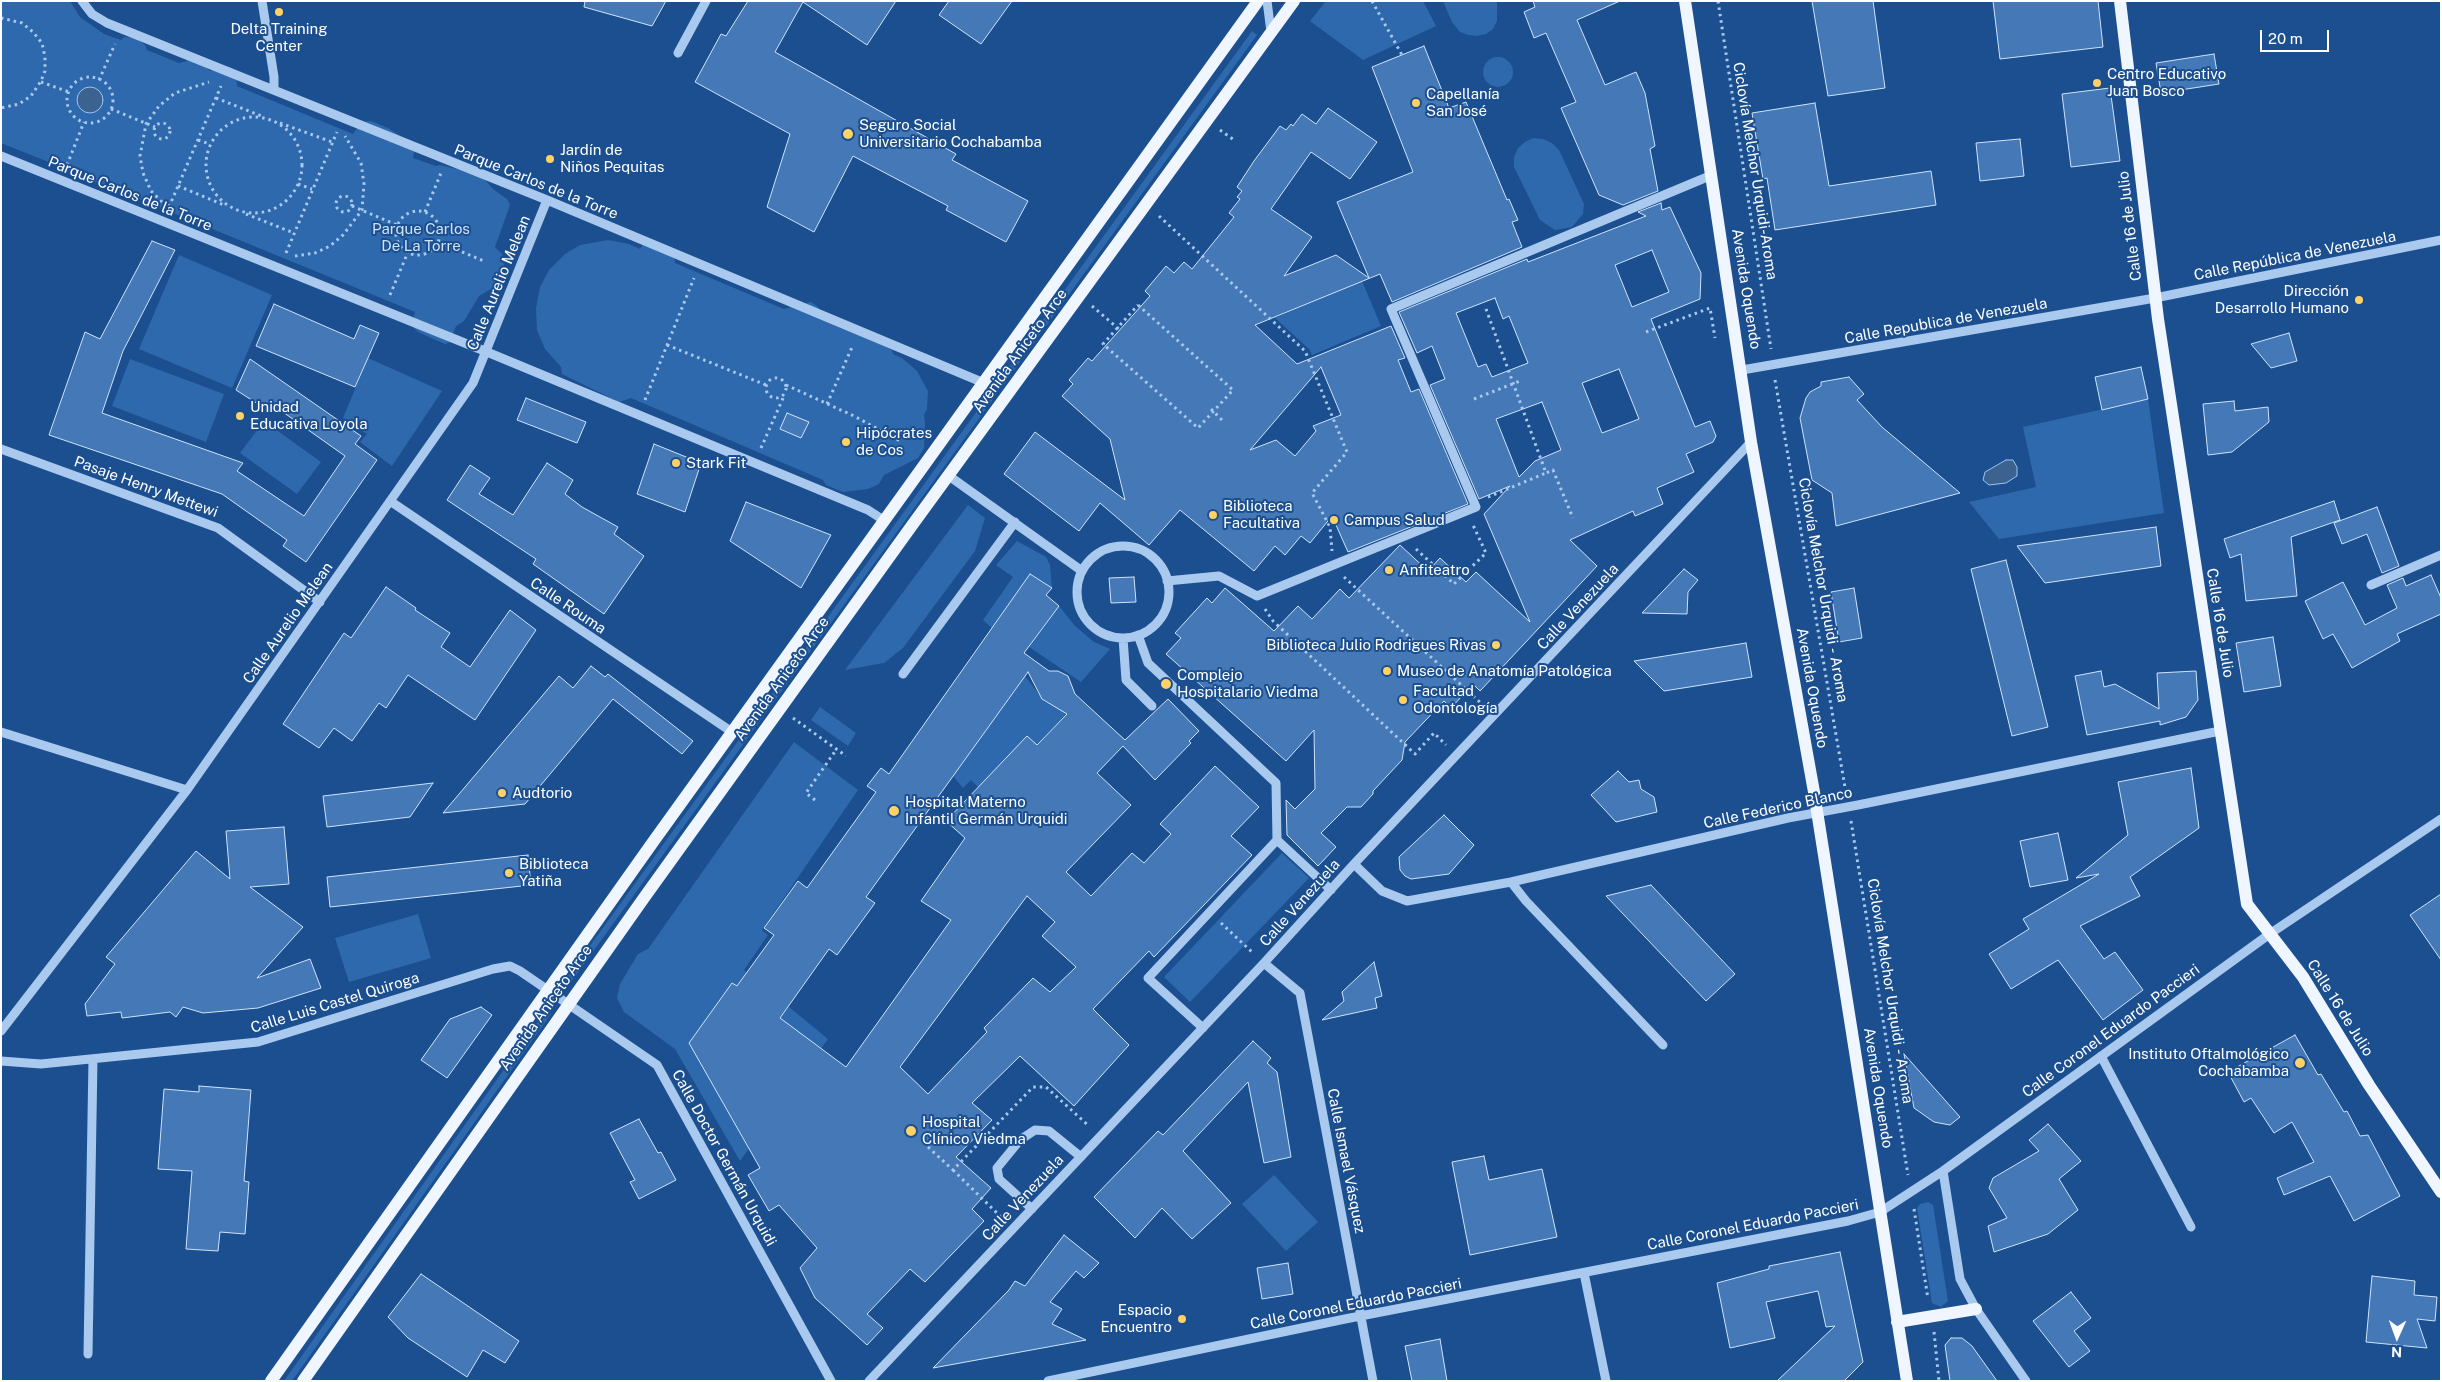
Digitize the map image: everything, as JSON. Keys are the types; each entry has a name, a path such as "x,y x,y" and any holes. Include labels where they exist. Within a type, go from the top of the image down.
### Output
{"main road":[{"name":"Avenida Aniceto Arce","path":"272,1381 732,732 886,521 1258,1"},
{"name":"Avenida Aniceto Arce","path":"303,1381 568,1004 1294,1"},
{"name":"Avenida Oquendo","path":"1685,1 1742,370 1751,442 1817,813 1907,1381"},
{"name":"Calle 16 de Julio","path":"2120,1 2155,298 2247,904 2303,977 2369,1085 2441,1192"},
{"path":"1897,1322 1976,1309"}],"street":[{"name":"Parque Carlos de la Torre","path":"82,1 92,14 107,23 547,200 984,383"},
{"path":"262,1 274,77 274,90"},
{"path":"678,52 706,1"},
{"path":"1267,1 1271,32"},
{"name":"Parque Carlos de la Torre","path":"1,156 487,352 859,506 886,521"},
{"path":"1167,581 1219,576 1257,596 1476,507 1391,309 1712,175"},
{"name":"Calle Aurelio Melean","path":"1,1031 187,790 473,383 547,200"},
{"name":"Calle República de Venezuela","path":"2155,298 2441,240"},
{"name":"Calle Republica de Venezuela","path":"1742,370 2155,298"},
{"name":"Calle Venezuela","path":"869,1381 1203,1028 1354,864 1751,442"},
{"name":"Pasaje Henry Mettewi","path":"1,449 218,528 320,602"},
{"path":"949,476 1082,571"},
{"name":"Calle Rouma","path":"390,501 732,732"},
{"path":"903,674 1015,522"},
{"path":"1128,546 1143,550 1156,559 1165,572 1167,581 1169,588 1167,604 1161,618 1151,628 1138,635 1123,638 1109,635 1096,629 1085,619 1079,606 1076,592 1082,571 1097,553 1111,547 1128,546"},
{"path":"2371,585 2441,555"},
{"path":"1138,635 1148,662 1276,783 1277,840 1148,978 1203,1028"},
{"path":"1123,638 1126,680 1152,706"},
{"name":"Calle Federico Blanco","path":"1354,864 1382,890 1407,901 1511,882 1788,818 2220,731"},
{"path":"1,732 187,790"},
{"name":"Calle Coronel Eduardo Paccieri","path":"1048,1381 1848,1221 1880,1212 1943,1171 2271,933 2441,819"},
{"path":"1277,840 1331,890"},
{"path":"1511,882 1526,901 1662,1045"},
{"name":"Calle Ismael Vásquez","path":"1264,963 1300,993 1373,1377"},
{"name":"Calle Luis Castel Quiroga","path":"1,1061 41,1064 258,1042 493,969 510,966 548,991"},
{"name":"Calle Doctor Germán Urquidi","path":"548,991 657,1065 830,1381"},
{"path":"2101,1056 2191,1227"},
{"path":"88,1354 93,1059"},
{"path":"1032,1209 999,1179 997,1168 1020,1140 1035,1130 1049,1131 1081,1157"},
{"path":"1943,1171 1960,1279 1976,1309 2026,1381"},
{"path":"1584,1273 1606,1381"},
{"path":"1364,1381 1373,1377"}],"path":[{"path":"1372,1 1402,55"},
{"name":"Ciclovía Melchor Urquidi-Aroma","path":"1718,1 1770,345"},
{"path":"1,18 22,23 33,32 42,43 45,57 45,71 41,82 31,96 19,104 1,108"},
{"path":"99,80 116,41"},
{"path":"88,77 99,80 110,90 111,109 108,114 97,122 84,122 72,115 69,109 69,92 81,79 88,77"},
{"path":"164,205 151,191 143,173 140,156 146,124 159,106 175,93 215,81"},
{"path":"41,82 69,92"},
{"path":"169,207 222,84"},
{"path":"216,98 332,142"},
{"path":"111,109 154,128"},
{"path":"250,117 272,120 284,127 294,138 300,150 302,164 298,184 286,201 275,208 261,213 247,213 235,209 222,202 209,184 206,161 210,144 219,131 238,119 250,117"},
{"path":"67,165 84,122"},
{"path":"158,123 166,124 170,128 170,133 165,139 160,139 155,136 154,128 158,123"},
{"path":"286,253 337,130"},
{"path":"292,255 315,254 330,246 343,235 362,210 364,184 361,163 343,132"},
{"path":"198,140 210,144"},
{"path":"425,212 441,172"},
{"path":"298,184 312,189"},
{"path":"178,186 294,233"},
{"path":"341,196 349,197 352,201 352,206 349,211 341,212 336,206 337,200 341,196"},
{"path":"352,206 397,225"},
{"path":"412,212 425,212 435,219 438,224 438,242 428,252 414,254 408,252 402,248 396,238 397,225 405,215 412,212"},
{"path":"1167,222 1306,351 1347,452 1312,493 1330,528 1332,565 1494,716"},
{"path":"438,242 484,261"},
{"path":"389,296 408,252"},
{"path":"645,400 694,278"},
{"path":"1080,296 1118,329"},
{"path":"1138,305 1233,390 1198,428 1103,344 1118,329 1138,305"},
{"path":"1486,308 1546,473"},
{"path":"1646,332 1710,308 1716,345"},
{"path":"827,404 854,343"},
{"path":"667,344 766,386"},
{"path":"785,394 779,398 772,398 767,393 766,386 770,380 776,378 782,380 786,385 900,441"},
{"path":"1474,399 1520,381"},
{"path":"761,448 785,394 786,385"},
{"name":"Ciclovía Melchor Urquidi - Aroma","path":"1778,397 1845,786"},
{"path":"1212,411 1223,420"},
{"path":"1420,552 1454,584 1486,553 1471,519 1478,501 1553,470 1573,518"},
{"path":"1257,596 1273,622 1415,754 1434,733 1458,754"},
{"path":"780,709 846,756"},
{"path":"815,800 806,793 836,750"},
{"name":"Ciclovía Melchor Urquidi - Aroma","path":"1852,825 1906,1160"},
{"path":"1209,913 1264,963"},
{"path":"953,1170 1013,1229"},
{"path":"1916,1220 1928,1294"},
{"path":"1935,1341 1939,1381"}],"green space":[{"name":"Parque Carlos De La Torre","path":"1,1 70,1 80,17 104,34 121,40 124,37 136,38 145,45 147,50 179,63 191,60 204,65 210,71 221,66 230,67 236,71 237,86 353,134 361,122 371,121 388,128 405,139 414,152 413,158 436,166 440,165 469,172 485,180 493,189 507,199 510,205 495,247 502,254 504,266 500,279 491,289 479,296 464,321 456,326 450,342 445,344 418,332 411,325 415,312 105,185 75,177 61,167 1,143"},
{"path":"1326,1 1423,1 1436,26 1363,60 1310,21"},
{"path":"1443,1 1497,1 1497,21 1493,29 1486,34 1468,35 1460,32 1452,22"},
{"path":"1252,31 1257,35 568,986 563,983"},
{"path":"1498,57 1509,61 1513,72 1509,83 1498,87 1487,83 1483,72 1487,61"},
{"path":"1533,138 1543,139 1552,143 1559,150 1584,204 1583,214 1572,227 1555,230 1540,220 1514,167 1514,157 1518,148"},
{"path":"608,240 629,244 640,249 643,245 674,257 675,263 784,309 811,302 818,307 821,318 892,350 893,354 902,358 917,371 928,391 927,409 924,415 924,448 918,458 884,475 879,484 868,489 843,492 826,485 823,480 631,398 619,402 562,374 561,367 545,349 537,330 536,308 540,287 549,270 565,254 580,245"},
{"path":"179,255 272,295 232,388 139,349"},
{"path":"1362,281 1381,326 1312,355 1309,349 1275,318"},
{"path":"368,358 442,391 392,466 360,442 367,434 343,418"},
{"path":"130,359 224,394 206,442 112,406"},
{"path":"2148,399 2164,513 1999,539 1969,502 2036,487 2023,427"},
{"path":"264,421 321,462 297,494 240,453"},
{"path":"968,505 985,518 975,551 903,648 884,663 845,670"},
{"path":"1017,541 1046,557 1050,565 1052,588 1030,575 993,629 983,620 1013,577 996,565"},
{"path":"1059,606 1075,626 1094,642 1110,649 1081,682 1029,647"},
{"path":"1025,676 1045,702 1060,705 1066,714 987,796 971,780 963,788 953,776"},
{"path":"820,707 856,733 848,746 811,720"},
{"path":"794,742 858,790 762,930 768,935 744,970 828,1039 740,1161 675,1049 624,1012 617,998 620,984 638,954 648,949"},
{"path":"1282,853 1309,878 1190,1002 1164,977"},
{"path":"418,914 431,958 349,982 335,938"},
{"path":"546,1010 551,1014 292,1381 284,1381"},
{"path":"1274,1175 1318,1222 1286,1251 1242,1204"},
{"path":"1928,1202 1933,1205 1948,1301 1941,1307 1932,1303 1917,1208 1920,1204"}],"shaded area":[{"path":"90,87 99,91 103,100 99,109 90,113 81,109 77,100 81,91"},
{"path":"2006,460 2013,460 2017,467 2017,476 2006,483 1989,485 1983,480 1985,472"}],"building":[{"path":"585,1 666,1 652,26 584,7"},
{"path":"748,1 896,1 867,45 803,2 775,52 956,154 952,160 1028,201 1006,242 946,210 948,206 853,156 814,232 767,207 790,134 695,82 721,34 726,36"},
{"path":"949,1 1012,1 981,44 939,15"},
{"path":"1533,1 1620,1 1577,20 1605,85 1636,72 1645,93 1655,146 1650,149 1658,191 1623,205 1599,195 1561,108 1576,102 1546,33 1534,38 1524,12 1535,7"},
{"path":"1812,1 1873,1 1885,88 1828,96"},
{"path":"1993,1 2098,1 2103,47 2000,59"},
{"path":"1424,46 1449,108 1466,102 1507,200 1509,199 1518,220 1512,222 1522,247 1392,302 1380,274 1255,325 1297,364 1391,326 1405,358 1398,360 1411,392 1419,389 1468,504 1348,552 1332,516 1310,543 1301,536 1285,555 1275,546 1254,571 1180,510 1149,545 1100,503 1079,531 1004,474 1035,432 1125,500 1110,439 1062,396 1073,384 1069,380 1088,358 1092,361 1150,296 1145,291 1166,266 1174,273 1184,262 1192,269 1234,217 1229,213 1240,199 1237,197 1242,191 1237,187 1254,161 1280,126 1286,130 1291,124 1293,126 1302,114 1316,124 1328,108 1377,142 1350,179 1311,152 1271,209 1312,237 1284,276 1336,255 1369,278 1337,202 1413,172 1372,67","holes":["1321,367 1341,415 1313,426 1316,431 1295,456 1276,440 1250,450"]},
{"path":"2214,54 2219,84 2161,93 2156,63"},
{"path":"2110,88 2120,161 2071,167 2062,94"},
{"path":"1815,103 1829,186 1931,171 1936,205 1775,230 1767,178 1763,179 1752,113"},
{"path":"2020,139 2024,176 1980,181 1976,143"},
{"path":"1661,203 1662,210 1670,207 1701,273 1700,299 1651,319 1695,427 1710,421 1716,436 1713,442 1686,454 1694,472 1657,488 1663,504 1635,516 1633,511 1570,540 1597,566 1480,691 1473,684 1451,708 1444,701 1405,742 1402,760 1361,807 1347,807 1321,833 1336,847 1318,866 1287,835 1286,800 1295,809 1315,789 1314,730 1286,761 1166,654 1181,638 1175,633 1207,598 1212,603 1225,588 1274,631 1298,606 1312,619 1340,589 1349,598 1400,545 1428,571 1440,558 1466,582 1476,572 1530,622 1484,514 1510,486 1479,499 1430,385 1445,379 1432,346 1417,353 1399,312 1527,259 1528,262 1646,216 1638,212","holes":["1652,250 1669,292 1632,307 1615,265","1495,298 1503,319 1509,316 1528,363 1492,377 1486,364 1478,367 1456,313","1619,369 1639,419 1602,433 1582,383","1542,402 1561,450 1535,461 1519,477 1496,419"]},
{"path":"152,241 175,250 123,351 102,413 243,463 237,471 304,516 345,456 273,405 269,411 236,390 250,359 361,436 355,444 377,460 306,562 283,546 287,540 222,494 49,435 85,332 100,339"},
{"path":"274,304 354,339 360,325 379,333 355,387 256,346"},
{"path":"2289,333 2297,361 2271,368 2251,344"},
{"path":"2141,367 2148,399 2102,410 2095,377"},
{"path":"1849,377 1864,394 1857,400 1882,427 1960,493 1836,526 1832,493 1812,480 1800,418 1806,398 1810,392 1821,386 1821,382"},
{"path":"526,398 586,422 577,443 517,420"},
{"path":"2234,401 2235,411 2268,407 2269,422 2232,452 2208,455 2203,404"},
{"path":"787,413 809,422 801,438 780,429"},
{"path":"654,444 701,463 685,512 637,494"},
{"path":"547,463 573,480 565,494 582,507 618,527 614,534 644,556 604,614 533,564 536,559 447,500 470,465 490,478 479,494 513,515"},
{"path":"2334,501 2340,520 2291,537 2297,596 2246,601 2241,554 2230,558 2224,539"},
{"path":"746,502 831,535 801,588 730,541"},
{"path":"2377,507 2399,566 2382,573 2367,534 2342,544 2334,523"},
{"path":"2156,527 2161,566 2045,583 2017,546"},
{"path":"2006,560 2048,727 2012,736 1971,569"},
{"path":"1684,569 1698,580 1688,592 1687,614 1642,613"},
{"path":"1030,574 1052,588 1046,595 1059,606 1024,653 1049,671 1058,671 1068,676 1075,694 1125,740 1168,699 1199,731 1189,741 1191,743 1155,780 1123,746 1097,773 1131,805 1066,872 1091,896 1132,853 1144,863 1171,834 1160,824 1215,766 1259,807 1231,836 1252,855 1154,957 1149,951 1093,1009 1129,1045 1074,1106 1020,1056 972,1103 992,1120 956,1157 991,1188 972,1209 984,1221 925,1282 910,1269 867,1314 883,1328 867,1345 815,1298 800,1268 817,1248 779,1205 769,1211 748,1175 760,1168 689,1043 732,983 737,986 774,935 764,928 798,881 807,888 876,792 867,786 881,768 889,774","holes":["1028,672 1042,699 1067,714 1037,745 1027,736 946,821 965,838 921,901 951,920 846,1067 780,1018 829,949 837,955 875,903 866,897","1027,896 1055,922 1042,936 1076,967 1050,992 1033,978 984,1028 987,1032 928,1094 900,1067"]},
{"path":"2431,575 2441,598 2441,614 2397,634 2400,641 2352,668 2333,634 2323,639 2305,601 2343,582 2365,625 2397,608 2387,585 2403,578 2406,586"},
{"path":"1134,577 1136,602 1111,603 1109,578"},
{"path":"386,587 416,608 415,610 450,633 441,647 470,667 510,610 536,630 475,720 408,675 386,708 379,703 352,741 334,728 319,748 283,724 344,633 351,638"},
{"path":"1854,588 1862,638 1839,642 1831,592"},
{"path":"2273,637 2281,686 2244,692 2236,643"},
{"path":"1746,643 1752,677 1664,691 1634,661"},
{"path":"591,666 605,677 608,674 693,741 682,754 613,699 525,804 443,813 559,676 573,688"},
{"path":"2101,671 2104,687 2115,684 2159,709 2157,673 2196,671 2198,700 2186,717 2160,725 2160,721 2087,735 2075,676"},
{"path":"2191,768 2199,828 2130,877 2140,896 2080,926 2104,959 2115,952 2143,990 2103,1020 2058,960 2011,989 1989,954 2029,929 2023,919 2099,874 2076,878 2128,835 2118,782"},
{"path":"1618,771 1629,782 1639,780 1641,789 1654,797 1657,812 1616,822 1591,795"},
{"path":"433,783 410,817 327,827 323,796"},
{"path":"1444,815 1474,845 1449,874 1411,879 1405,876 1400,870 1399,857"},
{"path":"284,827 289,884 250,887 303,927 257,978 310,959 321,988 258,1008 203,1013 183,1007 176,1017 170,1012 122,1018 121,1012 87,1016 85,1004 115,964 106,957 196,851 230,879 226,831"},
{"path":"2058,833 2068,880 2030,887 2020,841"},
{"path":"528,855 531,885 330,907 327,877"},
{"path":"1651,885 1735,974 1706,1001 1606,896"},
{"path":"2441,894 2441,960 2410,915"},
{"path":"1374,962 1382,996 1375,998 1377,1008 1322,1020 1344,1001 1342,992"},
{"path":"481,1007 492,1015 447,1078 421,1060 450,1019"},
{"path":"2295,1035 2318,1075 2321,1074 2344,1112 2347,1111 2360,1136 2368,1135 2400,1196 2354,1221 2330,1176 2284,1195 2277,1178 2314,1162 2292,1122 2274,1133 2251,1098 2244,1102 2228,1072"},
{"path":"1253,1041 1271,1058 1267,1063 1277,1072 1291,1157 1264,1163 1248,1082 1183,1151 1231,1203 1192,1239 1162,1208 1135,1238 1094,1197 1158,1131 1163,1135"},
{"path":"1904,1054 1960,1117 1950,1125 1934,1122 1914,1108"},
{"path":"199,1086 251,1090 244,1181 249,1182 245,1234 220,1232 218,1251 186,1249 192,1171 158,1169 164,1089 199,1092"},
{"path":"639,1119 658,1153 661,1152 676,1180 639,1199 630,1182 635,1180 610,1133"},
{"path":"2048,1124 2081,1161 2059,1179 2078,1210 2048,1234 1994,1252 1988,1226 2007,1218 1989,1188 1993,1178 2039,1151 2029,1140"},
{"path":"1484,1156 1489,1180 1542,1169 1557,1237 1470,1255 1452,1162"},
{"path":"1064,1235 1099,1263 1084,1278 1076,1271 1050,1302 1062,1309 1052,1324 1086,1340 933,1368 1009,1290 1015,1281 1025,1286"},
{"path":"1840,1252 1863,1362 1844,1381 1777,1381 1835,1326 1826,1327 1818,1291 1766,1302 1775,1338 1730,1348 1717,1283 1769,1269 1769,1266"},
{"path":"1288,1263 1293,1294 1262,1299 1257,1268"},
{"path":"421,1274 519,1341 505,1363 483,1350 467,1377 408,1338 388,1317"},
{"path":"2372,1276 2415,1281 2414,1295 2437,1297 2435,1321 2417,1319 2427,1348 2366,1342"},
{"path":"2071,1292 2091,1318 2074,1331 2090,1351 2069,1367 2033,1321"},
{"path":"1951,1338 1962,1338 1972,1346 1997,1381 1950,1381 1945,1345"},
{"path":"1440,1339 1447,1381 1412,1381 1405,1346"}],"place":[{"name":"Delta Training Center","path":"279,12"},
{"name":"Centro Educativo Juan Bosco","path":"2097,83"},
{"name":"Capellanía San José","path":"1416,103"},
{"name":"Seguro Social Universitario Cochabamba","path":"848,134"},
{"name":"Jardín de Niños Pequitas","path":"550,159"},
{"name":"Dirección Desarrollo Humano","path":"2359,300"},
{"name":"Unidad Educativa Loyola","path":"240,416"},
{"name":"Hipócrates de Cos","path":"846,442"},
{"name":"Stark Fit","path":"676,463"},
{"name":"Biblioteca Facultativa","path":"1213,515"},
{"name":"Campus Salud","path":"1334,520"},
{"name":"Anfiteatro","path":"1389,570"},
{"name":"Biblioteca Julio Rodrigues Rivas","path":"1496,645"},
{"name":"Museo de Anatomía Patológica","path":"1387,671"},
{"name":"Complejo Hospitalario Viedma","path":"1166,684"},
{"name":"Facultad Odontología","path":"1403,700"},
{"name":"Audtorio","path":"502,793"},
{"name":"Hospital Materno Infantil Germán Urquidi","path":"894,811"},
{"name":"Biblioteca Yatiña","path":"509,873"},
{"name":"Instituto Oftalmológico Cochabamba","path":"2300,1063"},
{"name":"Hospital Clínico Viedma","path":"911,1131"},
{"name":"Espacio Encuentro","path":"1182,1319"}]}
